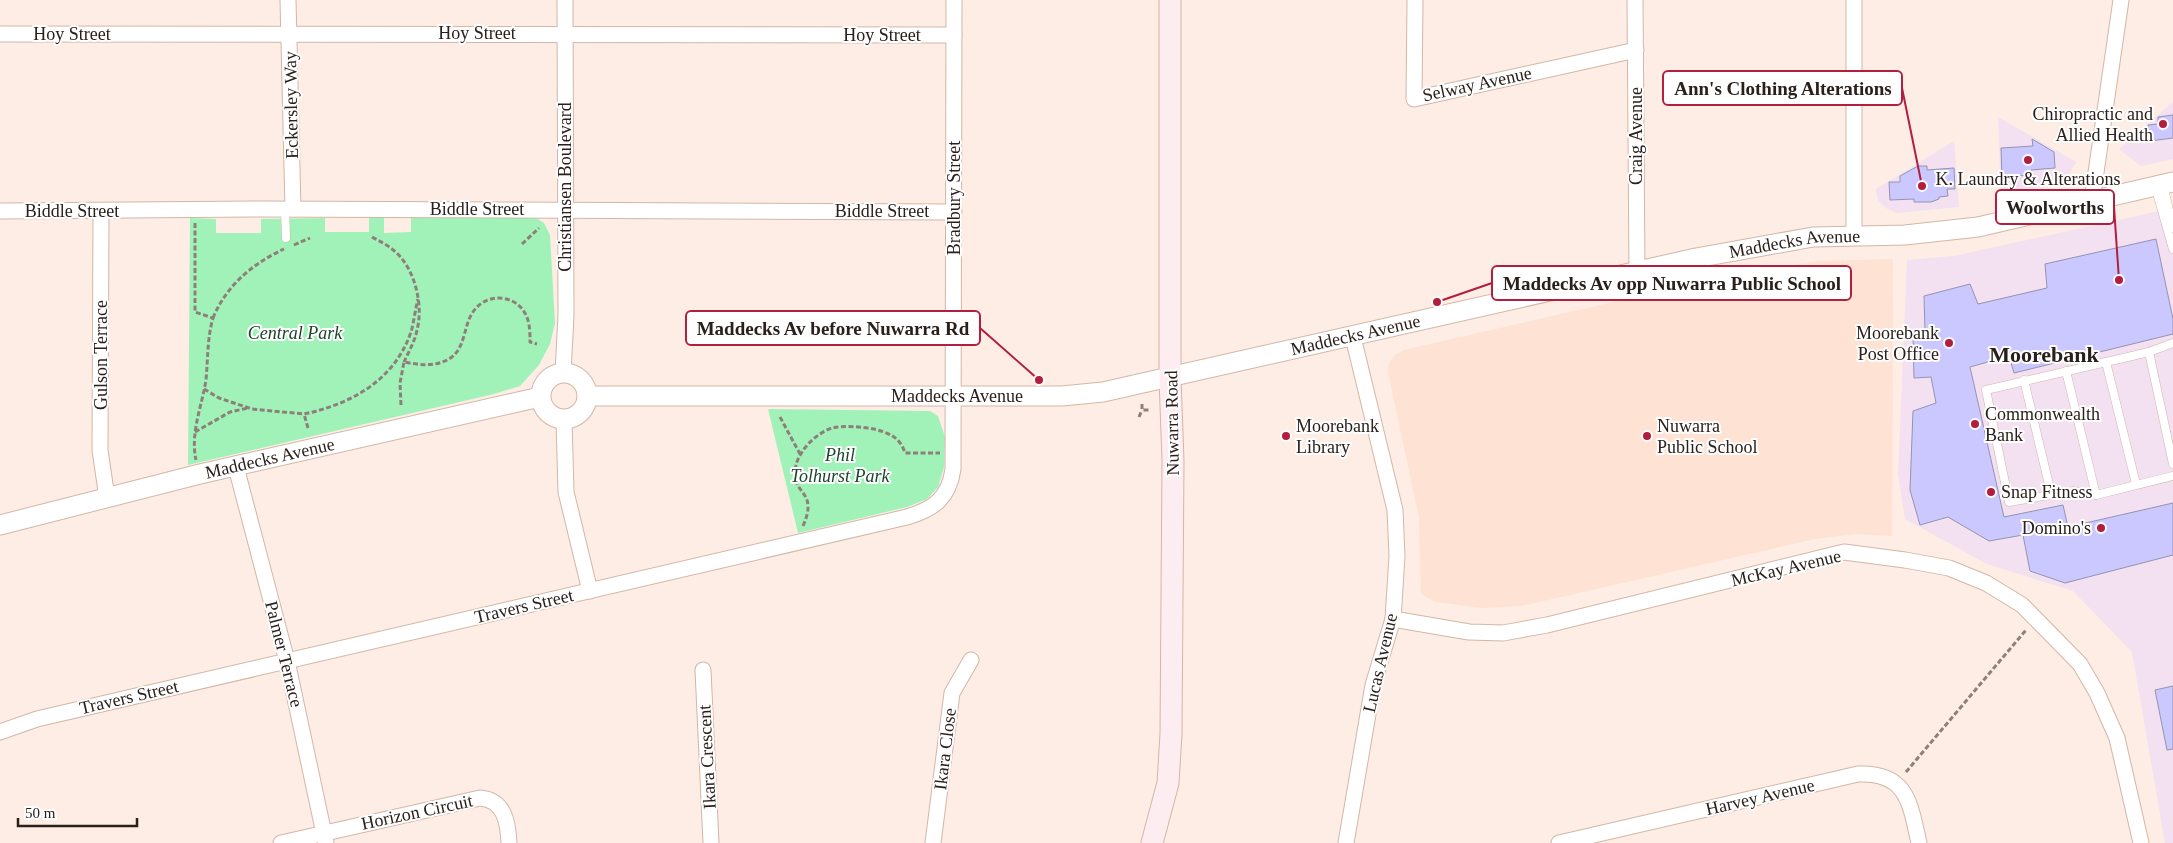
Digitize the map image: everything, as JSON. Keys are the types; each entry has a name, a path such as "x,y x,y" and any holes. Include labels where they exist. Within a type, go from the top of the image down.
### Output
{"main road":[{"name":"Nuwarra Road","path":"1152,843 1168,783 1171,734 1173,461 1170,378 1170,0"}],"street":[{"name":"Eckersley Way","path":"288,0 289,209"},
{"name":"Christiansen Boulevard","path":"563,374 566,315 565,0"},
{"name":"Bradbury Street","path":"954,0 954,396"},
{"name":"Selway Avenue","path":"1415,0 1414,99 1636,50"},
{"name":"Craig Avenue","path":"1635,0 1637,272"},
{"path":"1854,0 1854,235"},
{"path":"2092,200 2121,0"},
{"name":"Hoy Street","path":"0,34 954,35"},
{"name":"Maddecks Avenue","path":"587,396 1082,395 1170,378 1771,243 1813,237 1944,232 1978,227 2164,184"},
{"name":"Biddle Street","path":"0,211 102,212 289,209 954,212"},
{"name":"Gulson Terrace","path":"102,212 100,450 107,498"},
{"name":"Lucas Avenue","path":"1346,843 1357,771 1374,685 1393,618 1397,556 1395,510 1353,337"},
{"path":"563,374 575,376 581,381 587,396 583,410 578,415 564,420 550,416 545,411 540,397 541,390 548,379 563,374"},
{"name":"Travers Street","path":"0,732 36,719 924,512 936,505 946,495 951,483 954,396"},
{"name":"Maddecks Avenue","path":"0,525 200,474 540,397"},
{"path":"564,420 566,492 590,591"},
{"name":"Palmer Terrace","path":"236,467 287,661 326,838"},
{"name":"McKay Avenue","path":"1393,618 1469,632 1502,633 1547,625 1844,552 1949,568 1986,583 2022,605 2080,664 2097,693 2117,738 2141,843"},
{"name":"Ikara Close","path":"933,843 952,693 972,660"},
{"name":"Ikara Crescent","path":"703,670 711,843"},
{"name":"Harvey Avenue","path":"1568,842 1858,774 1878,774 1896,784"},
{"path":"1896,784 1904,792 1909,802 1919,843"},
{"name":"Horizon Circuit","path":"281,843 326,838 480,798 493,801 504,812 509,843"}],"lane":[{"path":"2164,184 2173,228"},
{"path":"2164,184 2173,249"},
{"path":"286,238 289,209"},
{"path":"2173,344 2149,352 1986,390 2009,502 2073,490 2096,495 2173,476"},
{"path":"2149,352 2173,464"},
{"path":"2106,362 2136,484"},
{"path":"2066,371 2096,495"},
{"path":"2024,380 2051,493"}],"path":[{"path":"195,210 195,312 213,318"},
{"path":"522,244 539,228"},
{"path":"372,237 393,249 402,260 411,276 418,299 420,313 418,329 404,362 400,383 401,406"},
{"path":"200,474 193,443 204,389 208,334 222,298 249,270 275,254 310,238"},
{"path":"404,362 421,366 440,363 451,358 459,350 472,313 480,304 489,299 506,298 519,305 527,316 530,342 537,344"},
{"path":"204,389 219,398 249,408 304,414 327,409 353,399 373,387 402,353 411,331 418,299"},
{"path":"1139,417 1142,404"},
{"path":"195,432 230,412 249,408"},
{"path":"1142,410 1151,410"},
{"path":"304,414 308,428"},
{"path":"780,417 801,455"},
{"path":"803,526 809,504 794,474 801,455 809,443 832,428 853,427 886,432 896,437 905,453 928,453"},
{"path":"1896,784 2036,618"}],"shaded area":[{"path":"2173,102 2173,159 2141,166 2119,149"},
{"path":"1998,117 2076,162 2066,179 2056,185 2001,198"},
{"path":"1954,141 1959,207 1896,213 1886,208 1878,200 1876,189"},
{"path":"2173,208 2173,843 2165,843 2132,652 2073,591 1987,564 1905,519 1898,474 1907,260 1954,256"},
{"name":"Nuwarra Public School","path":"1893,259 1892,536 1855,534 1815,539 1522,606 1483,608 1435,602 1421,594 1419,518 1388,372 1389,363 1395,355 1404,350 1740,273 1820,261"}],"green space":[{"name":"Central Park","path":"533,216 544,223 550,235 555,323 550,344 539,365 520,386 494,394 188,465 190,218 216,219 216,233 261,233 261,219 325,218 325,232 369,232 369,218 384,218 384,233 411,232 411,218"},
{"name":"Phil Tolhurst Park","path":"768,409 930,411 938,416 945,437 944,467 938,487 927,499 907,507 798,533"}],"building":[{"name":"Chiropractic and Allied Health","path":"2173,115 2173,138 2150,141 2148,125 2158,124 2158,117"},
{"name":"K. Laundry & Alterations","path":"2032,139 2054,152 2055,168 2031,170 2032,175 2002,177 2001,148 2033,146"},
{"path":"1918,166 1927,166 1927,170 1954,168 1955,189 1947,189 1948,196 1939,197 1939,199 1931,202 1914,202 1914,199 1890,200 1889,182 1900,182 1900,176"},
{"path":"2156,239 2173,319 2173,334 2014,373 2009,356 1970,367 2004,517 2063,505 2068,527 2173,503 2173,555 2065,583 2030,571 2023,535 1989,541 1948,517 1920,525 1910,490 1913,411 1936,403 1931,377 1914,378 1913,334 1925,332 1924,296 1970,284 1978,304 2047,288 2045,264"},
{"path":"2173,686 2173,749 2167,750 2155,690"}],"place":[{"name":"Chiropractic and Allied Health","path":"2163,124"},
{"name":"K. Laundry & Alterations","path":"2028,160"},
{"name":"Ann's Clothing Alterations","path":"1922,186"},
{"name":"Woolworths","path":"2119,280"},
{"name":"Maddecks Av opp Nuwarra Public School","path":"1437,302"},
{"name":"Moorebank Post Office","path":"1949,343"},
{"name":"Maddecks Av before Nuwarra Rd","path":"1039,380"},
{"name":"Commonwealth Bank","path":"1975,424"},
{"name":"Moorebank Library","path":"1286,436"},
{"name":"Nuwarra Public School","path":"1647,436"},
{"name":"Snap Fitness","path":"1991,492"},
{"name":"Domino's","path":"2101,528"}],"district":[{"name":"Moorebank","path":"2044,354"}]}
